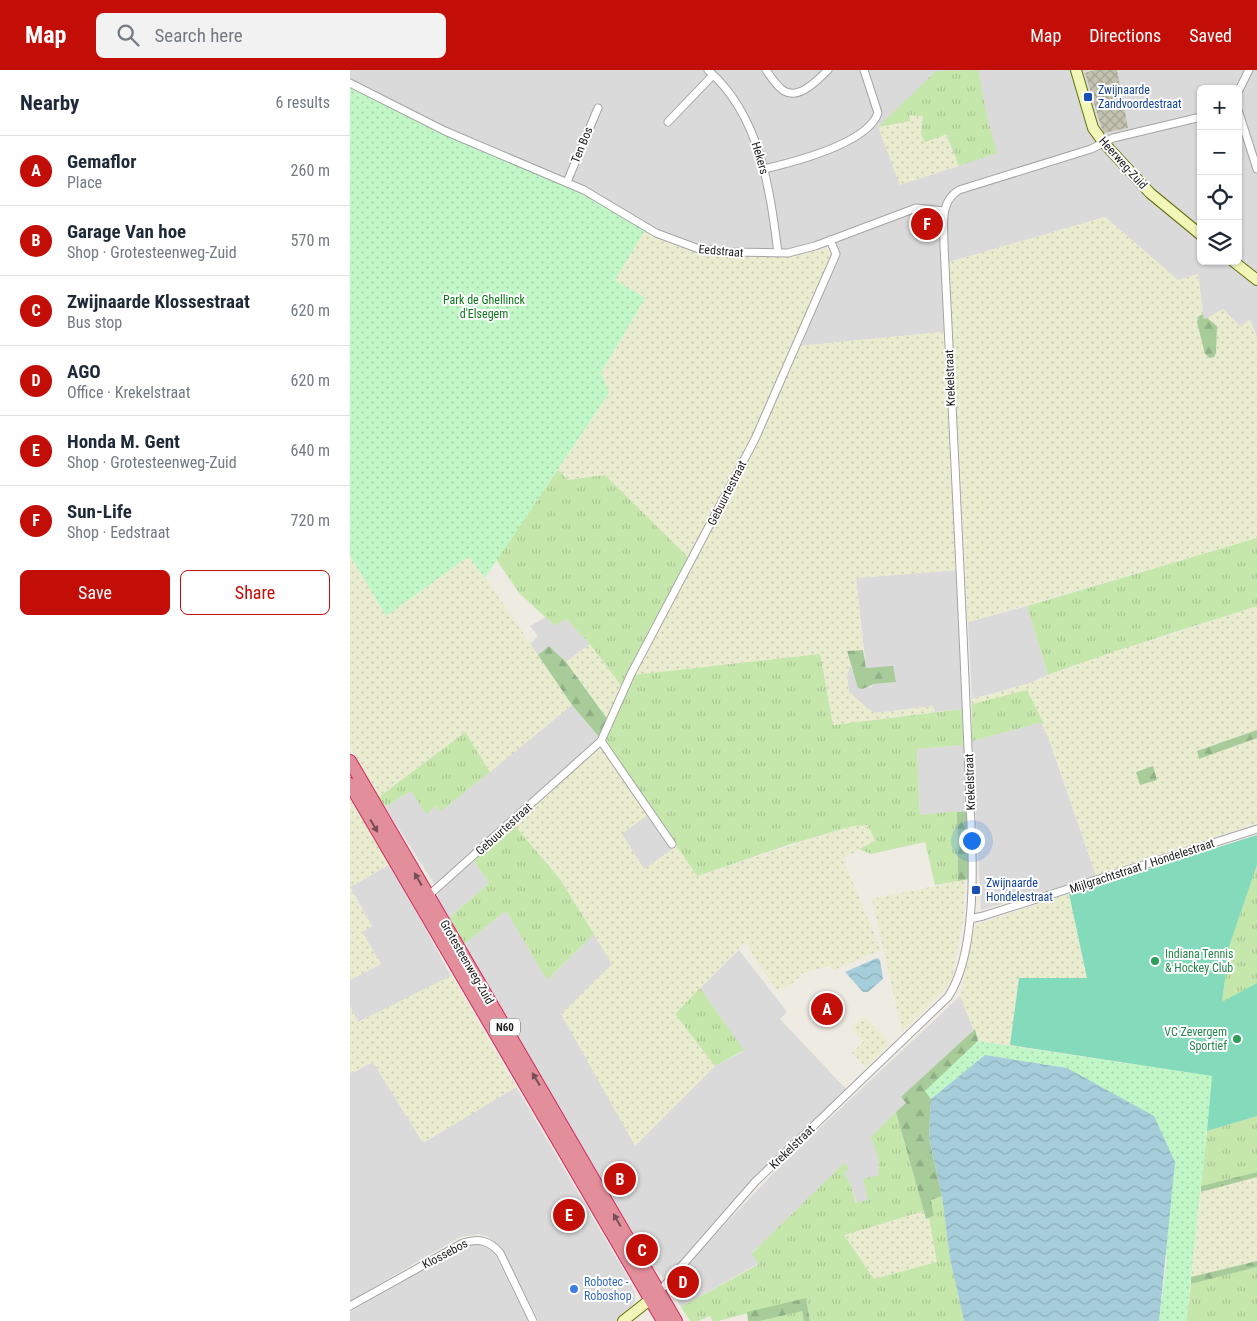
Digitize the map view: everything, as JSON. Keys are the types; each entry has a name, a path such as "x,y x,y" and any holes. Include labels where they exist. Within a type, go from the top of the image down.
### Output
{"highway":[{"name":"Grotesteenweg-Zuid","path":"350,761 655,1296"},
{"name":"Grotesteenweg-Zuid","path":"350,784 655,1296"},
{"name":"N60","path":"655,1296 663,1321"},
{"name":"N60","path":"655,1296 676,1321"}],"street":[{"path":"766,70 781,88 786,92 792,93 812,85 828,70"},
{"path":"764,169 802,160 838,146 872,123 878,112 866,70"},
{"name":"Heerweg-Zuid","path":"1076,70 1094,128 1103,142 1150,193 1197,232"},
{"path":"1242,85 1249,70"},
{"name":"Hekers","path":"668,122 710,72 736,104 755,139 764,169 778,253"},
{"name":"Eedstraat","path":"350,84 445,131 567,182 606,201 656,233 689,247 729,252 778,253 799,251 916,208 944,211"},
{"name":"Ten Bos","path":"567,182 598,108"},
{"path":"944,211 950,197 958,190 1091,149 1122,135 1197,118"},
{"path":"1242,122 1257,169"},
{"name":"Krekelstraat","path":"655,1296 756,1182 948,997 956,984 970,919 972,853 965,650 961,560 954,476 944,211"},
{"name":"Gebuurtestraat","path":"428,896 602,741 632,674 755,439 836,254 830,240"},
{"path":"1238,265 1257,280"},
{"path":"602,741 672,844"},
{"name":"Mijlgrachtstraat / Hondelestraat","path":"970,919 1257,829"},
{"name":"Klossebos","path":"350,1306 463,1243 474,1239 484,1240 493,1245 500,1253 533,1321"},
{"path":"624,1321 655,1296"}],"shaded area":[{"path":"350,70 1257,70 1257,337 1250,320 1241,327 1204,320 1198,274 1178,280 1105,217 949,262 952,331 798,346 838,255 833,237 809,246 784,251 710,249 668,236 586,188 457,133 350,80"},
{"path":"1094,70 1117,70 1128,128 1103,133 1085,73"},
{"path":"909,115 923,116 921,134 925,142 946,134 959,166 900,185 878,127 910,120"},
{"path":"1105,217 1178,280 1198,274 1203,314 1199,316 1200,331 1205,348 1214,357 1216,353 1217,327 1207,318 1223,309 1241,327 1250,319 1257,337 1257,538 968,622 949,262"},
{"path":"645,230 664,241 698,253 729,256 789,257 826,249 830,251 831,256 753,438 690,559 605,475 568,480 558,470 609,394 601,374 645,298 614,280"},
{"path":"943,332 957,570 856,578 863,650 847,651 850,665 847,676 849,692 868,709 876,713 933,706 935,712 833,725 819,654 633,675 798,346"},
{"path":"350,555 386,616 470,555 572,705 490,772 464,732 379,797 350,747"},
{"path":"957,570 963,709 935,712 933,706 876,713 868,709 849,692 847,676 850,665 852,670 870,688 874,684 896,682 866,668 856,578"},
{"path":"1027,606 1048,675 1027,684 972,699 968,622"},
{"path":"1257,606 1257,730 1197,751 1199,759 1257,738 1257,823 1096,876 1054,752 1027,690 972,704 972,699 1027,684 1118,649 1158,639"},
{"path":"546,617 555,626 566,619 590,644 566,662 549,646 538,655 530,644 538,636 530,626"},
{"path":"590,644 623,688 608,720 566,662"},
{"path":"572,705 598,735 598,739 435,885 385,807 411,791 426,813 436,806 440,812"},
{"path":"1043,722 1096,876 981,910 972,741"},
{"path":"602,745 649,814 622,834 644,869 677,846 697,876 853,826 868,825 875,841 843,859 881,950 834,970 829,966 803,973 792,984 778,991 754,957 746,941 675,1014 715,1066 635,1146 561,1014 612,964 562,881 514,825"},
{"path":"964,745 968,811 920,815 917,749"},
{"path":"350,799 390,864 350,887"},
{"path":"649,814 673,849 644,870 621,834"},
{"path":"474,861 489,883 449,918 438,899 438,890"},
{"path":"390,864 451,976 358,1022 350,1006 350,980 381,964 362,932 372,926 350,887"},
{"path":"965,880 963,920 951,983 902,1032 872,899"},
{"path":"350,888 372,926 362,932 381,964 350,980"},
{"path":"1069,894 1087,978 1019,978 1010,1045 978,1041 960,996 975,925"},
{"path":"506,911 547,980 594,934 612,964 635,1145 715,1066 744,1051 700,988 739,950 787,1012 780,1019 846,1089 775,1158 666,1280 654,1269 463,945"},
{"path":"451,976 516,1087 423,1143 373,1062 350,1074 350,1006 358,1022"},
{"path":"960,996 975,1029 902,1097 906,1103 878,1158 879,1175 868,1200 857,1204 849,1181 844,1173 751,1253 759,1263 681,1307 672,1291 673,1284 698,1253 784,1162"},
{"path":"861,1019 867,1019 890,1043 866,1067 852,1053 863,1042 851,1028"},
{"path":"373,1062 423,1143 516,1087 628,1278 635,1293 635,1301 629,1310 616,1321 539,1321 503,1251 489,1237 479,1234 460,1237 350,1301 350,1074"},
{"path":"1257,1177 1257,1261 1191,1277 1201,1192"},
{"path":"924,1211 926,1219 929,1218 938,1262 874,1279 844,1234"},
{"path":"469,1244 480,1244 489,1247 494,1253 528,1321 350,1321 350,1312"}],"green space":[{"path":"978,70 988,121 997,153 959,166 947,134 925,142 921,134 923,116 909,115 910,121 878,127 936,71"},
{"name":"Park de Ghellinck d'Elsegem","path":"350,88 444,135 582,193 645,230 615,280 645,298 601,373 609,393 485,578 469,556 386,616 350,555"},
{"path":"1203,314 1204,319 1207,318 1217,326 1216,353 1214,357 1210,358 1205,354 1197,322 1199,316"},
{"path":"558,470 568,480 605,475 690,559 623,688 590,644 566,619 555,626 520,594 496,559"},
{"path":"1257,538 1257,606 1048,675 1027,606"},
{"path":"549,646 566,662 608,720 600,738 572,705 538,655"},
{"path":"863,650 866,668 893,666 896,682 874,684 862,689 858,688 847,651"},
{"path":"820,654 833,725 963,709 964,745 917,749 920,815 957,811 958,881 935,885 925,842 871,854 859,849 875,841 868,825 853,826 788,845 697,876 605,739 633,675"},
{"path":"1027,690 1043,722 972,741 972,704"},
{"path":"1257,730 1257,738 1199,759 1197,751"},
{"path":"465,732 490,772 440,812 436,806 426,814 411,791 385,807 379,797"},
{"path":"1153,766 1157,780 1140,785 1136,772"},
{"path":"968,811 969,879 958,881 957,812"},
{"path":"514,825 560,879 594,934 547,980 506,911 463,945 449,918 489,883 474,861"},
{"name":"Indiana Tennis & Hockey Club","path":"1257,835 1257,865 1230,944 1222,1002 1257,983 1257,1116 1207,1131 1212,1076 1010,1045 1019,978 1087,978 1069,894"},
{"path":"1257,865 1257,983 1222,1003 1230,944"},
{"path":"700,988 744,1050 715,1066 675,1014"},
{"path":"975,1029 978,1041 926,1091 931,1099 929,1138 942,1196 931,1200 934,1216 926,1219 896,1112 906,1103 901,1097"},
{"path":"978,1041 1213,1076 1186,1321 1159,1321 1167,1257 1067,1068 985,1055 931,1099 925,1091"},
{"path":"896,1112 924,1211 844,1235 874,1279 937,1262 929,1218 934,1216 931,1199 942,1196 950,1259 964,1321 810,1321 806,1298 718,1321 712,1321 710,1316 698,1321 690,1321 681,1307 759,1264 751,1254 844,1163 849,1168 844,1173 849,1181 856,1203 868,1200 863,1179 879,1175 878,1157 871,1137"},
{"path":"1257,1116 1257,1172 1201,1186 1207,1131"},
{"path":"1257,1172 1257,1177 1201,1192 1201,1186"},
{"path":"1257,1261 1257,1267 1191,1284 1191,1277"},
{"path":"1257,1267 1257,1321 1186,1321 1191,1284"},
{"path":"806,1298 810,1321 804,1321 802,1311 760,1321 748,1321 747,1312"},
{"path":"802,1310 804,1321 760,1321"}],"water":[{"path":"877,958 880,960 883,979 868,992 863,992 845,972"},
{"path":"985,1055 1067,1068 1154,1116 1175,1162 1159,1321 964,1321 950,1259 942,1196 929,1138 931,1099"}],"place":[{"name":"Zwijnaarde Zandvoordestraat","path":"1088,97"},
{"name":"Sun-Life","path":"927,224"},
{"name":"Zwijnaarde Hondelestraat","path":"976,890"},
{"name":"Indiana Tennis & Hockey Club","path":"1155,961"},
{"name":"Gemaflor","path":"827,1009"},
{"name":"VC Zevergem Sportief","path":"1237,1039"},
{"name":"Garage Van hoe","path":"620,1179"},
{"name":"Honda M. Gent","path":"569,1215"},
{"name":"Zwijnaarde Klossestraat","path":"642,1250"},
{"name":"AGO","path":"683,1282"},
{"name":"Robotec - Roboshop","path":"574,1289"}]}
